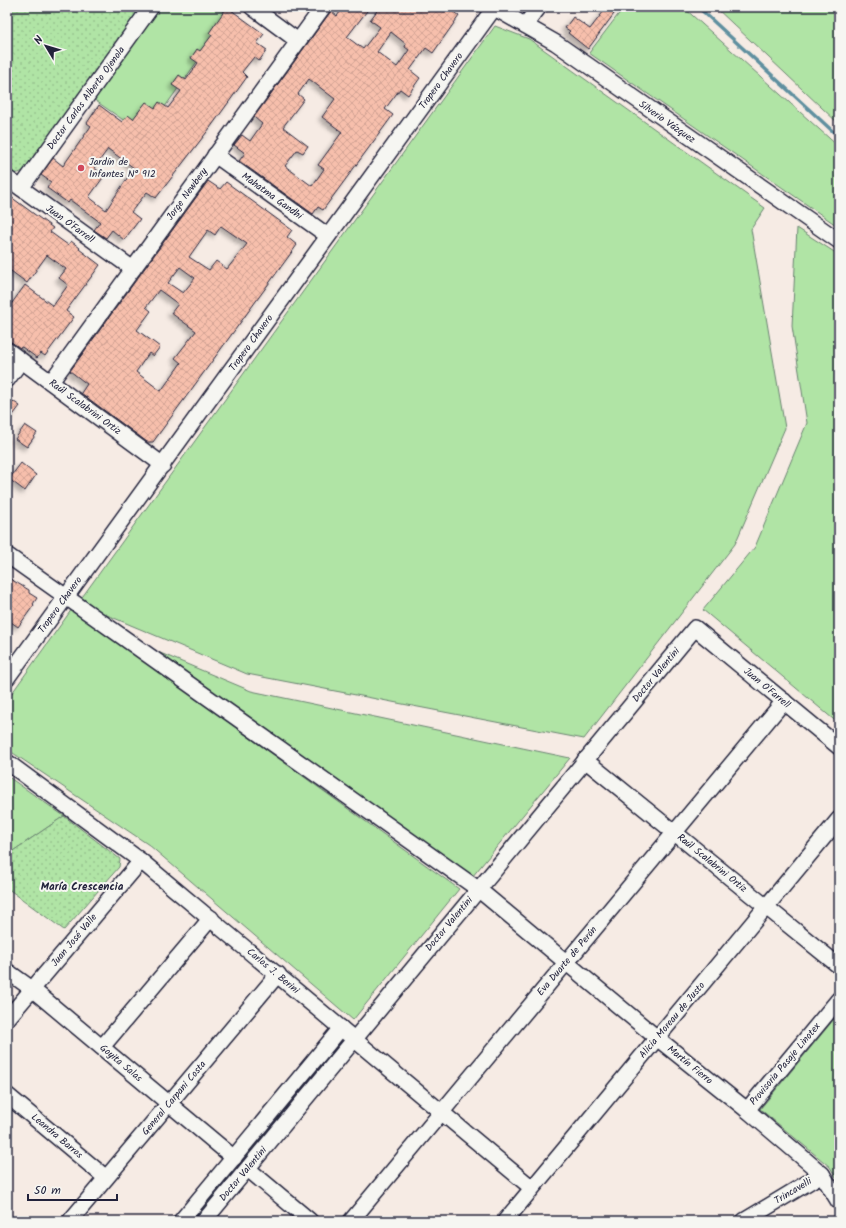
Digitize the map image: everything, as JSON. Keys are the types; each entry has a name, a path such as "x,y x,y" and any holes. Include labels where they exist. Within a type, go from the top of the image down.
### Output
{"street":[{"name":"Doctor Carlos Alberto Ojenola","path":"21,188 151,7"},
{"path":"252,7 298,40"},
{"name":"Jorge Newbery","path":"51,382 323,7"},
{"name":"Silverio Vázquez","path":"493,7 556,43 790,208 838,240"},
{"name":"Tropero Chavero","path":"7,678 163,465 493,7"},
{"path":"525,25 539,7"},
{"name":"Mahatma Gandhi","path":"215,155 328,236"},
{"name":"Juan O'Farrell","path":"7,178 133,269"},
{"name":"Raúl Scalabrini Ortiz","path":"7,350 163,465"},
{"path":"7,380 21,361"},
{"path":"7,555 66,598"},
{"name":"Martín Fierro","path":"66,598 478,889 657,1038 747,1110 822,1174 839,1202"},
{"name":"Juan O'Farrell","path":"695,628 839,747"},
{"name":"Doctor Valentini","path":"204,1221 695,628"},
{"name":"Eva Duarte de Perón","path":"351,1221 784,701"},
{"name":"Raúl Scalabrini Ortiz","path":"585,760 839,966"},
{"name":"Carlos J. Berini","path":"7,762 141,861 278,974 532,1188"},
{"name":"Alicia Moreau de Justo","path":"505,1221 839,819"},
{"name":"Juan José Valle","path":"7,1019 141,861"},
{"path":"102,1047 211,918"},
{"name":"Goyita Salas","path":"7,971 32,989 234,1158"},
{"name":"General Carpani Costa","path":"70,1221 278,974"},
{"name":"Provisoria Pasaje Linotex","path":"747,1110 839,999"},
{"name":"Doctor Valentini","path":"181,1221 341,1028"},
{"name":"Leandra Barros","path":"7,1095 106,1178"},
{"path":"248,1169 310,1221"},
{"name":"Trincavelli","path":"744,1221 822,1174"}],"green space":[{"path":"7,7 142,7 25,169 16,173 7,170"},
{"path":"158,7 235,8 145,135 93,99"},
{"path":"617,7 683,7 839,147 839,220 836,225 589,53 621,11"},
{"path":"715,7 839,7 839,124"},
{"path":"495,26 529,39 765,208 751,229 785,428 735,544 584,739 247,674 95,610 80,600"},
{"path":"797,228 839,255 839,724 703,610 755,547 807,423 792,326"},
{"path":"72,609 459,889 353,1020 149,845 7,749 7,700"},
{"path":"146,647 251,691 570,758 472,877"},
{"path":"7,776 64,816 7,855"},
{"path":"64,816 120,859 119,867 64,930 7,888 7,855"},
{"path":"839,1013 839,1182 830,1167 760,1109"},
{"path":"340,1042 341,1044 247,1159 243,1156 336,1044"},
{"path":"232,1170 235,1173 195,1221 189,1221"}],"building":[{"path":"227,7 264,34 257,43 267,50 259,61 254,57 242,72 247,77 156,198 147,192 131,212 140,219 124,240 112,230 106,238 94,230 100,222 70,200 68,203 47,188 51,182 41,175 53,158 63,166 91,126 87,123 99,105 122,122 128,115 133,119 146,102 155,108 159,102 168,108 181,91 172,85 179,75 186,80 198,63 191,58 197,49 200,51 212,35 209,33","holes":["108,149 134,168 106,210 89,197 105,175 94,168"]},
{"path":"344,7 370,7 347,37 363,49 380,27 370,20 380,7 447,7 459,16 433,53 426,48 410,70 420,78 408,95 400,89 385,109 393,115 323,210 318,207 313,214 239,161 245,153 234,145 242,135 250,141 262,124 254,117 331,11 337,16","holes":["391,32 406,44 405,47 409,50 397,67 377,52","309,79 335,99 322,117 342,132 318,165 324,169 312,186 285,166 297,150 303,153 308,146 283,127 304,99 298,94"]},
{"path":"607,7 619,7 588,49 568,33 570,31 565,28 573,17 590,29"},
{"path":"208,181 220,189 226,182 292,230 287,237 297,245 153,442 147,442 81,393 87,384 70,371","holes":["221,226 247,244 227,269 216,261 209,270 189,257 208,230 215,235","180,267 195,278 183,293 168,283","159,290 178,304 171,313 196,331 175,358 181,363 161,391 136,372 149,353 153,356 160,347 137,330 151,311 146,307"]},
{"path":"7,194 53,228 50,232 68,245 71,241 100,265 66,311 74,317 45,356 41,353 37,358 22,347 20,348 7,339 7,310 25,285 53,306 68,285 59,278 66,269 47,255 27,283 7,268"},
{"path":"7,397 20,406 7,423"},
{"path":"25,425 37,433 27,447 15,439"},
{"path":"21,463 36,475 25,491 9,479"},
{"path":"7,577 29,590 29,593 37,598 33,604 34,605 18,627 7,619"}],"waterway":[{"path":"698,7 839,137"}],"place":[{"name":"Jardín de Infantes N° 912","path":"81,168"}],"district":[{"name":"María Crescencia","path":"82,887"}]}
